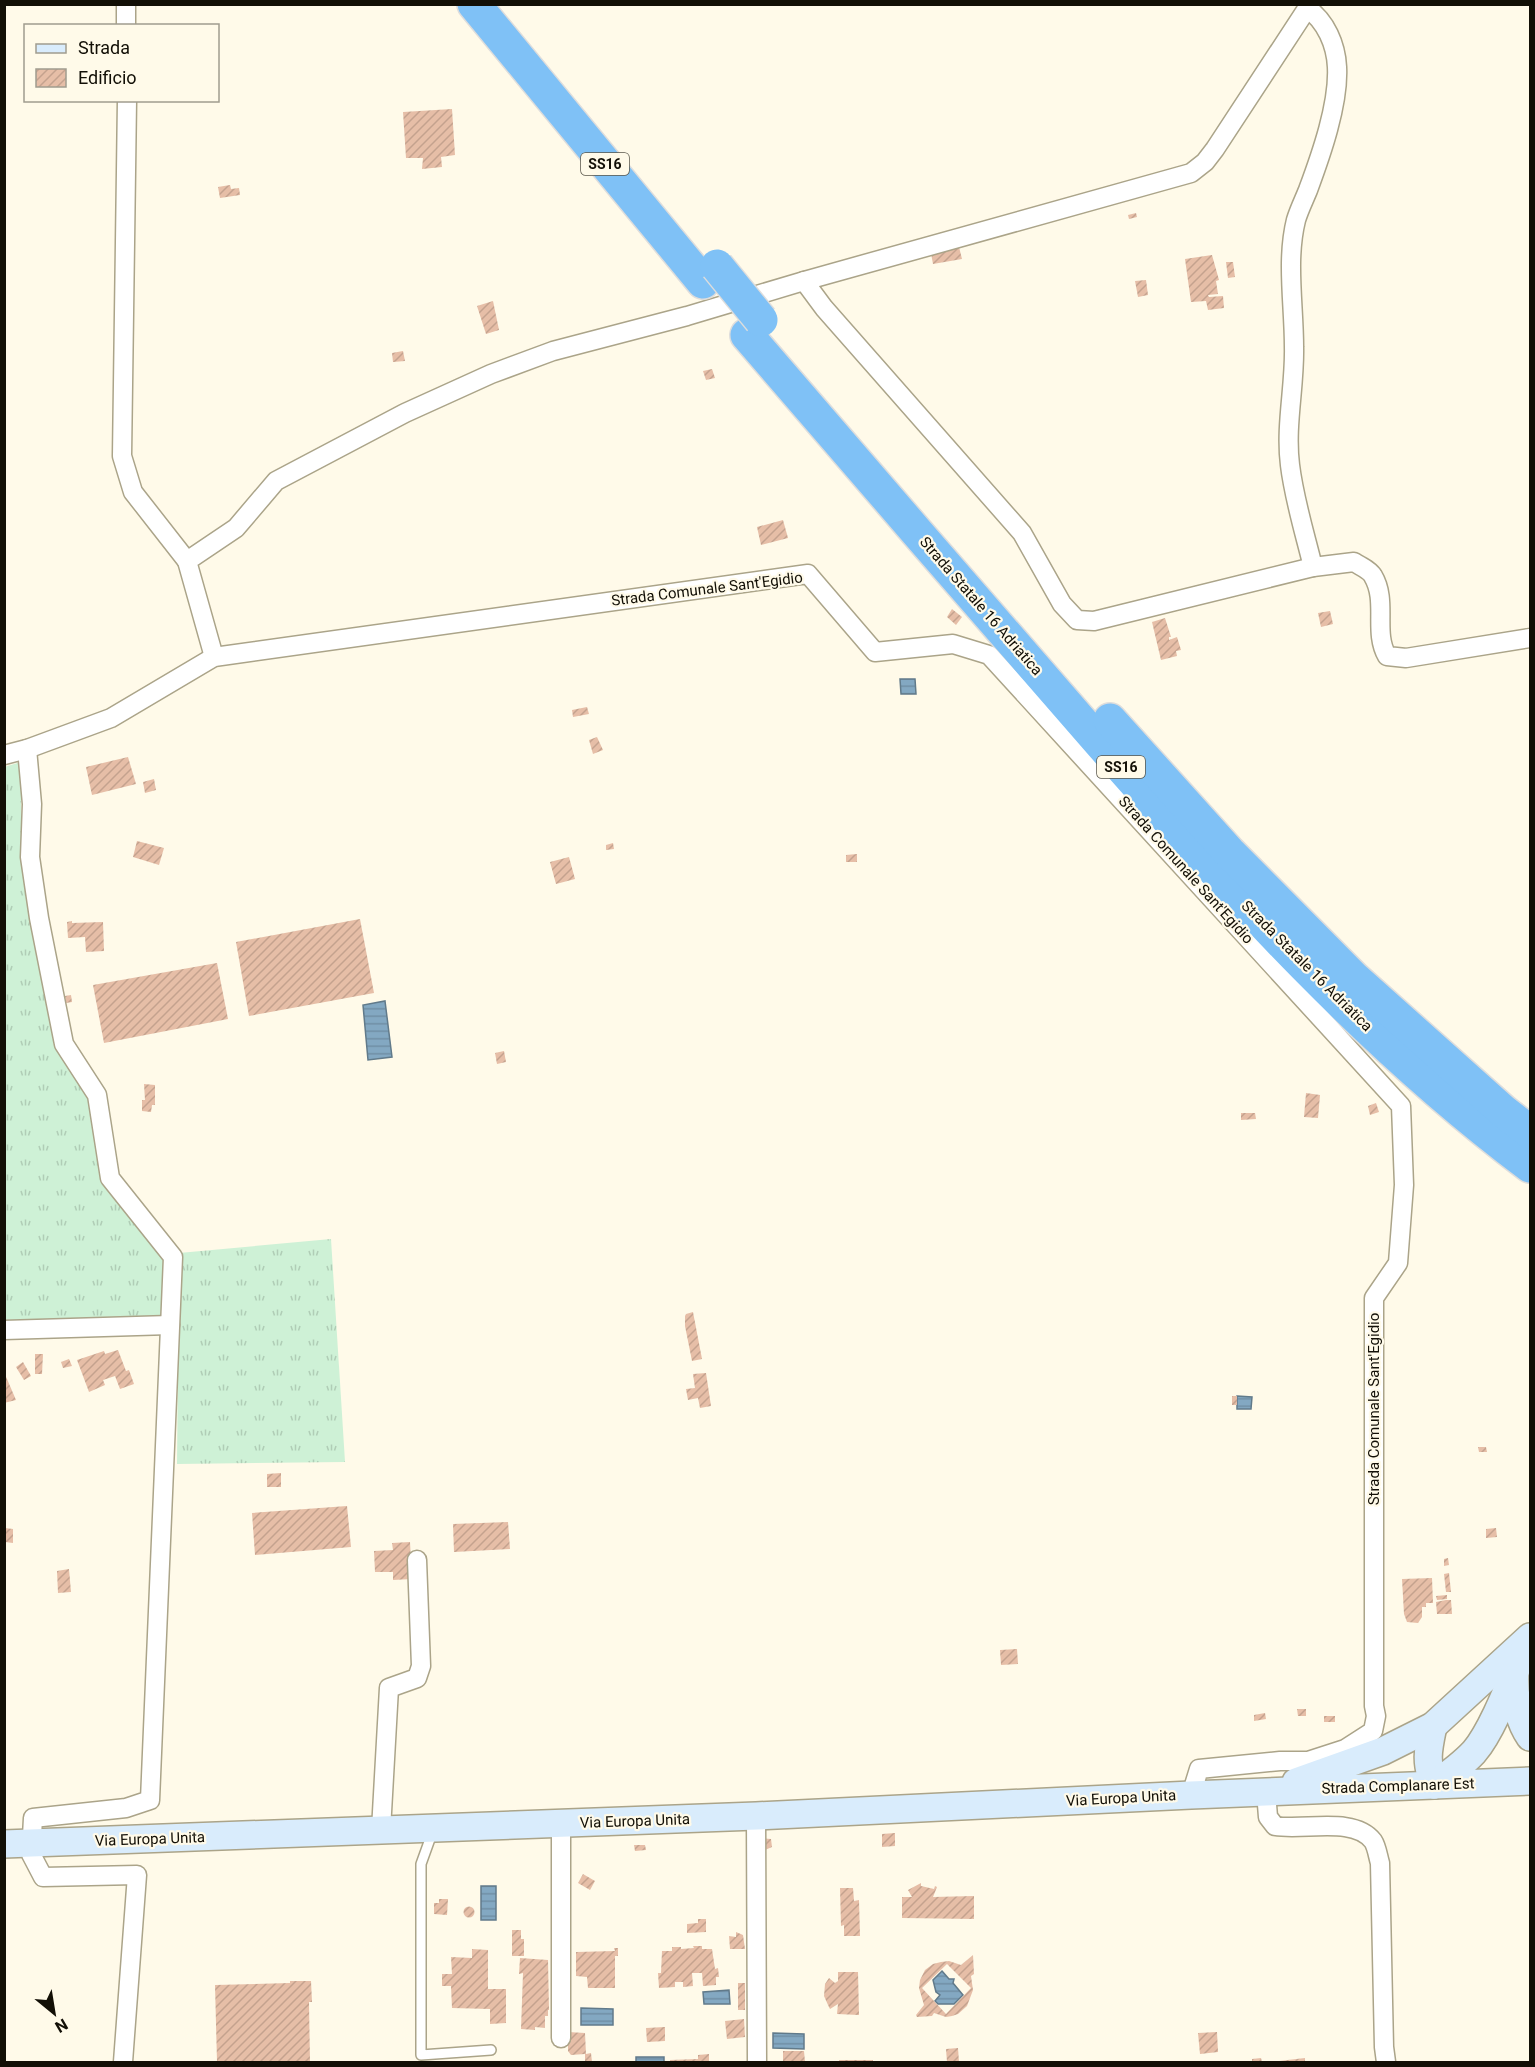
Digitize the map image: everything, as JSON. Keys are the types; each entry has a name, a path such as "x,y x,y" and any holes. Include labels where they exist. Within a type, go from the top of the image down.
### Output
{"highway":[{"name":"Strada Statale 16 Adriatica","path":"474,4 517,41 754,327 1212,870 1339,1002 1486,1133 1530,1166"},
{"name":"Strada Statale 16 Adriatica","path":"503,4 517,41"},
{"name":"Strada Statale 16 Adriatica","path":"754,327 1228,852 1354,978 1503,1111 1530,1132"}],"street":[{"path":"126,4 126,24"},
{"path":"187,561 236,528 276,481 405,413 491,374 553,351 687,316 1191,173 1205,162 1215,149 1308,6 1325,27 1333,45 1337,67 1335,104 1296,219 1292,249 1294,349 1290,465 1313,567"},
{"path":"126,102 122,456 133,492 187,561 214,657"},
{"path":"804,281 1022,533 1062,604 1077,620 1094,621 1313,567 1354,562 1372,574 1380,592 1380,645 1387,656 1406,658 1530,638"},
{"name":"Strada Comunale Sant'Egidio","path":"4,754 27,749 111,718 214,657 808,574 875,652 952,644 989,655 1401,1106 1404,1185 1398,1263 1374,1298 1374,1706 1376,1716 1373,1731 1345,1749 1308,1761 1281,1761 1199,1769 1191,1795"},
{"path":"27,749 32,804 30,857 39,918 64,1044 97,1095 110,1178 173,1257 150,1800 126,1808 33,1818 18,1844 31,1854 43,1877 137,1875 123,2062"},
{"path":"4,1330 170,1325"},
{"path":"381,1830 389,1688 417,1678 421,1666 417,1560"},
{"path":"1433,1726 1427,1751 1428,1768 1434,1785 1456,1769 1475,1750 1490,1725 1530,1637"},
{"path":"1386,2062 1383,2047 1380,1863 1375,1843 1362,1830 1345,1827 1275,1826 1268,1817 1266,1792 1383,1751 1433,1726 1530,1637"},
{"path":"1515,1670 1516,1700 1530,1737"},
{"name":"Strada Complanare Est","path":"1266,1792 1530,1781"},
{"name":"Via Europa Unita","path":"18,1844 756,1816 1266,1792"},
{"path":"756,1816 757,2062"},
{"path":"561,1824 561,2038"}],"lane":[{"path":"430,1828 430,1839 421,1864 421,2055 491,2050"}],"green space":[{"path":"21,762 21,855 54,1046 88,1099 102,1184 165,1262 163,1317 5,1321 4,767"},
{"path":"331,1239 345,1462 177,1464 179,1253"}],"water":[{"path":"900,679 915,679 916,694 901,694"},
{"path":"385,1001 392,1057 368,1060 363,1005"},
{"path":"1237,1396 1252,1397 1251,1409 1237,1409"},
{"path":"481,1886 496,1886 496,1920 481,1920"},
{"path":"942,1971 949,1979 954,1979 953,1983 963,1995 954,2004 938,2004 935,2001 940,1995 936,1992 933,1980"},
{"path":"729,1990 730,2004 704,2004 703,1992"},
{"path":"581,2008 613,2009 613,2025 581,2025"},
{"path":"773,2033 804,2034 804,2049 773,2048"},
{"path":"636,2057 664,2057 664,2062 636,2062"}],"building":[{"path":"452,109 455,155 441,157 442,167 422,169 423,158 406,158 403,112"},
{"path":"230,185 231,189 239,188 240,195 220,198 218,187"},
{"path":"1136,213 1137,217 1129,219 1128,215"},
{"path":"959,247 962,259 933,264 931,253"},
{"path":"1212,255 1219,280 1216,281 1218,294 1208,295 1209,297 1223,296 1224,308 1208,310 1206,301 1191,302 1185,259"},
{"path":"1226,262 1233,262 1235,277 1228,278"},
{"path":"1146,280 1148,295 1138,297 1135,281"},
{"path":"493,301 499,330 486,334 477,306"},
{"path":"403,351 405,361 393,362 392,353"},
{"path":"712,369 715,378 706,380 703,371"},
{"path":"783,520 788,538 761,545 757,527"},
{"path":"952,609 962,617 956,625 947,617"},
{"path":"1330,611 1333,624 1321,627 1318,613"},
{"path":"1165,618 1171,637 1169,640 1177,637 1181,650 1176,651 1177,656 1161,660 1152,622"},
{"path":"587,707 589,714 573,717 572,710"},
{"path":"597,737 603,750 593,754 589,740"},
{"path":"128,757 136,784 92,795 86,767"},
{"path":"154,779 156,790 145,793 143,782"},
{"path":"137,841 164,848 159,865 133,857"},
{"path":"613,843 614,849 606,850 606,845"},
{"path":"857,854 857,862 846,862 846,855"},
{"path":"569,857 575,879 556,884 550,862"},
{"path":"360,919 374,993 249,1016 236,942"},
{"path":"72,921 72,923 103,922 104,951 86,952 85,937 68,938 67,922"},
{"path":"217,963 228,1019 104,1043 93,985"},
{"path":"71,995 72,1002 66,1003 65,996"},
{"path":"504,1051 506,1062 497,1064 495,1053"},
{"path":"144,1084 155,1085 155,1105 152,1105 151,1112 142,1111 142,1100 145,1100"},
{"path":"1306,1093 1320,1095 1318,1118 1304,1117"},
{"path":"1376,1103 1379,1112 1370,1115 1368,1106"},
{"path":"1241,1113 1255,1113 1256,1119 1241,1120"},
{"path":"693,1312 702,1359 692,1361 685,1316"},
{"path":"118,1350 134,1384 120,1389 115,1376 103,1380 105,1385 89,1392 77,1360 104,1351 105,1354"},
{"path":"35,1354 43,1354 42,1374 35,1374"},
{"path":"69,1359 72,1366 63,1368 61,1362"},
{"path":"23,1362 31,1376 24,1380 16,1367"},
{"path":"4,1372 16,1400 4,1403"},
{"path":"706,1373 711,1406 700,1408 698,1398 688,1400 686,1389 695,1388 693,1374"},
{"path":"1232,1396 1237,1396 1237,1405 1232,1405"},
{"path":"1478,1447 1486,1447 1487,1452 1479,1452"},
{"path":"281,1473 281,1487 267,1487 267,1474"},
{"path":"347,1506 351,1547 255,1555 252,1513"},
{"path":"508,1522 510,1549 454,1552 453,1524"},
{"path":"5,1528 13,1529 13,1543 5,1542"},
{"path":"1496,1528 1497,1537 1486,1538 1486,1529"},
{"path":"410,1542 412,1579 393,1580 393,1572 375,1572 374,1551 393,1550 392,1543"},
{"path":"1448,1558 1449,1565 1444,1566 1444,1559"},
{"path":"69,1569 71,1592 58,1593 57,1571"},
{"path":"1449,1573 1451,1592 1446,1592 1444,1574"},
{"path":"1432,1578 1433,1603 1426,1603 1426,1607 1422,1607 1422,1617 1418,1623 1407,1622 1404,1614 1402,1579"},
{"path":"1447,1595 1447,1599 1437,1600 1436,1596"},
{"path":"1451,1600 1452,1614 1437,1614 1436,1602"},
{"path":"1017,1649 1018,1664 1001,1665 1000,1650"},
{"path":"1297,1709 1306,1709 1306,1716 1298,1716"},
{"path":"1265,1713 1266,1719 1254,1721 1254,1715"},
{"path":"1324,1716 1335,1716 1335,1722 1324,1722"},
{"path":"895,1833 895,1846 882,1847 882,1834"},
{"path":"760,1838 771,1839 772,1847 765,1850"},
{"path":"634,1845 645,1845 646,1850 635,1851"},
{"path":"583,1874 595,1881 590,1890 578,1883"},
{"path":"921,1883 921,1886 934,1889 935,1886 937,1887 933,1897 974,1896 974,1919 902,1918 902,1897 912,1897 908,1890"},
{"path":"840,1888 853,1888 854,1901 859,1900 860,1936 844,1936 844,1925 841,1926"},
{"path":"439,1899 448,1899 447,1915 434,1914 434,1903 439,1903"},
{"path":"469,1906 475,1912 469,1918 463,1912"},
{"path":"698,1919 706,1919 706,1932 687,1933 687,1924 698,1923"},
{"path":"512,1930 521,1930 521,1939 524,1939 524,1956 512,1956"},
{"path":"736,1932 743,1935 745,1949 730,1949 729,1936 736,1937"},
{"path":"693,1946 712,1949 715,1969 718,1968 719,1977 716,1977 716,1985 703,1986 702,1973 692,1973 693,1986 683,1987 683,1982 675,1982 675,1987 659,1988 658,1973 661,1973 662,1951 672,1951 672,1947 681,1947 681,1949 694,1948"},
{"path":"614,1948 618,1948 618,1956 615,1956 615,1988 588,1988 587,1977 576,1976 576,1952 615,1951"},
{"path":"472,1949 488,1950 488,1989 506,1989 506,2023 490,2024 490,2009 452,2008 451,1986 442,1986 442,1974 452,1974 451,1957 472,1958"},
{"path":"973,1955 974,1974 971,1976 973,1990 967,2006 952,2016 946,2017 934,2013 932,2016 917,2017 916,2015 924,2005 919,1988 925,1970 941,1962 949,1961 961,1965","holes":["947,1964 971,1988 946,2014 922,1988"]},
{"path":"520,1958 548,1960 549,2010 548,2016 545,2016 545,2028 521,2029 523,1973 519,1974"},
{"path":"838,1972 858,1972 859,2015 837,2014 838,2004 830,2009 828,2005 824,1996 825,1984 829,1978 835,1983 838,1981"},
{"path":"290,1981 311,1981 310,2062 217,2062 215,1985 290,1983"},
{"path":"738,1983 745,1983 745,2010 738,2010"},
{"path":"744,2019 745,2037 727,2039 725,2021"},
{"path":"665,2027 665,2041 647,2042 646,2028"},
{"path":"568,2032 585,2033 586,2054 591,2053 592,2062 585,2062 585,2054 571,2055 568,2051"},
{"path":"1217,2032 1218,2052 1200,2054 1198,2033"},
{"path":"958,2048 959,2062 947,2062 946,2049"},
{"path":"783,2051 804,2051 805,2062 783,2062"},
{"path":"709,2054 709,2062 670,2062 670,2060 698,2059 698,2055"},
{"path":"1261,2058 1262,2062 1252,2062 1252,2059"},
{"path":"1305,2058 1305,2062 1279,2061"},
{"path":"839,2060 873,2060 873,2062 839,2062"}]}
